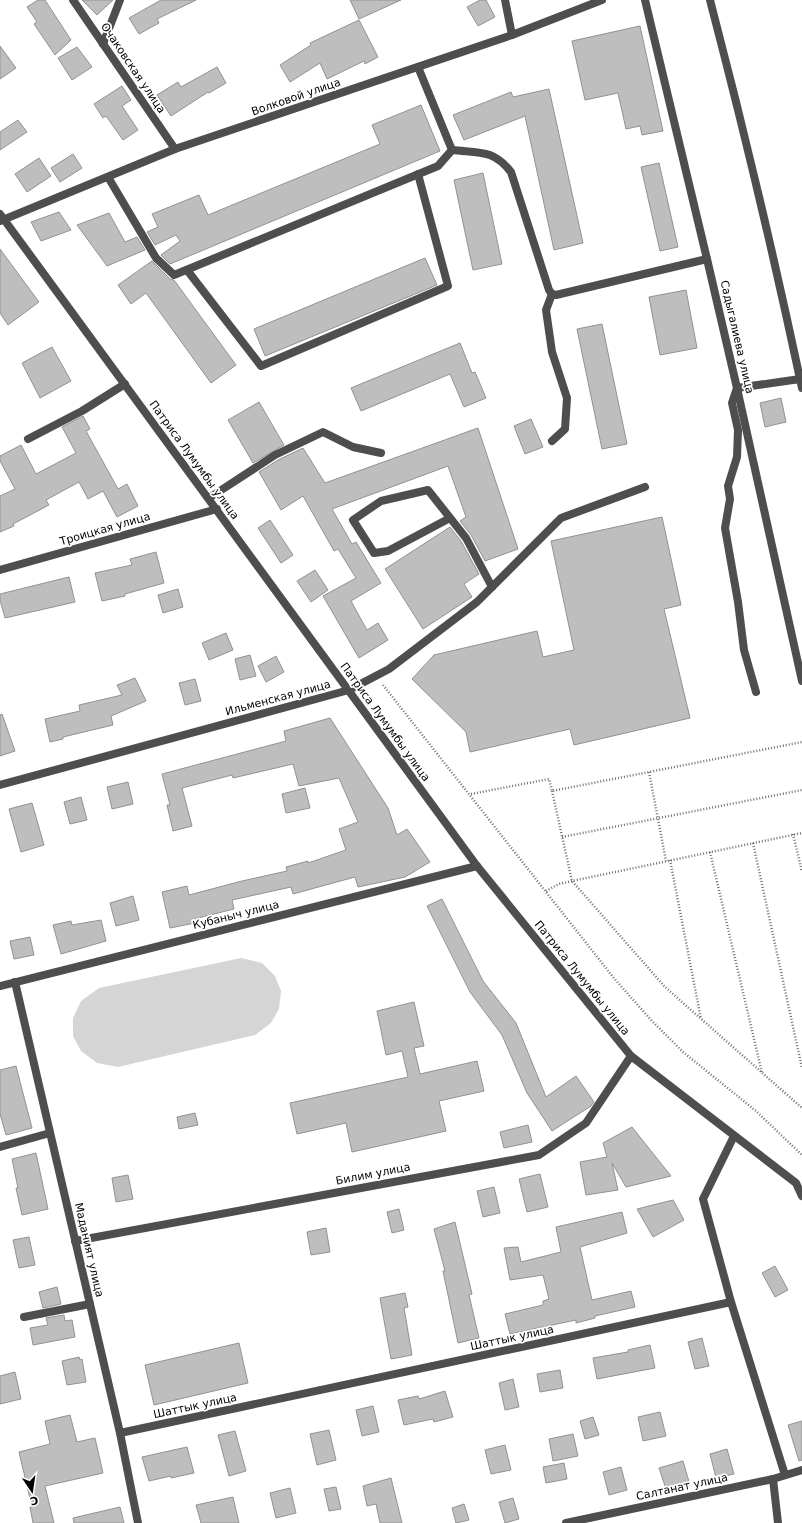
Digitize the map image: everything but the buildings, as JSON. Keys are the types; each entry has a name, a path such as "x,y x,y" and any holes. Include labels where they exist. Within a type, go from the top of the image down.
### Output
{"street":[{"name":"Очаковская улица","path":"73,0 175,149"},
{"path":"103,44 120,0"},
{"path":"506,0 512,36"},
{"name":"Волковой улица","path":"2,218 175,149 512,36 602,0"},
{"name":"Садыгалиева улица","path":"645,0 738,388 802,681"},
{"path":"710,0 735,94 802,388"},
{"path":"418,67 452,150"},
{"path":"452,150 488,154 503,161 511,172 549,290 552,294"},
{"path":"108,177 156,258 174,275 438,166 452,150"},
{"path":"187,270 261,366 448,286 418,174"},
{"name":"Патриса Лумумбы улица","path":"2,218 209,498 477,866 631,1056 796,1183 802,1196"},
{"path":"552,294 556,295 707,259"},
{"path":"552,294 546,310 552,352 567,398 565,429 552,442"},
{"path":"756,692 744,650 738,602 724,528 730,499 728,486 737,457 738,430 732,403 738,388 800,379"},
{"path":"28,439 82,411 125,384"},
{"path":"209,498 275,455 323,432 353,447 381,452"},
{"name":"Ильменская улица","path":"0,786 349,690 389,669 477,602 561,518 645,486"},
{"path":"450,518 388,551 374,554 353,520 381,501 428,490 466,538 492,587"},
{"name":"Троицкая улица","path":"0,570 217,509"},
{"name":"Кубаныч улица","path":"0,986 477,866"},
{"name":"Маданият улица","path":"15,982 120,1433 138,1523"},
{"name":"Билим улица","path":"75,1241 539,1155 586,1123 631,1056"},
{"path":"0,1147 50,1133"},
{"path":"734,1136 703,1199 731,1302 785,1475"},
{"name":"Шаттык улица","path":"120,1433 731,1302"},
{"path":"24,1317 90,1304"},
{"name":"Салтанат улица","path":"566,1523 773,1479 802,1470"},
{"path":"773,1479 778,1523"}],"path":[{"path":"376,676 471,794 613,977 651,1020 684,1052 756,1111 802,1155"},
{"path":"552,791 802,742"},
{"path":"649,772 701,1019"},
{"path":"471,794 549,779 572,881 665,987 802,1108"},
{"path":"562,837 802,790"},
{"path":"546,891 559,884 572,881 802,833"},
{"path":"793,834 802,872"},
{"path":"753,843 802,1068"},
{"path":"710,852 762,1073"}],"shaded area":[{"path":"241,958 262,963 275,976 281,991 279,1009 271,1023 255,1035 118,1067 97,1063 81,1051 73,1036 73,1018 81,1001 99,988"}]}
